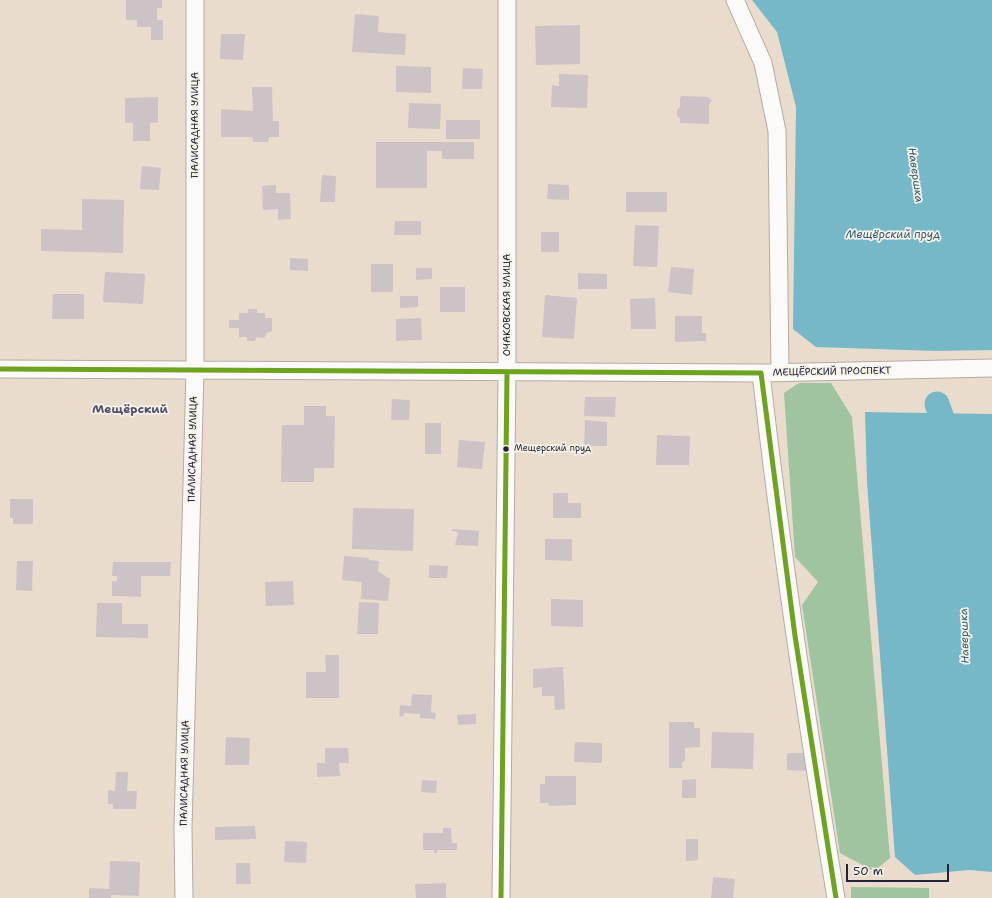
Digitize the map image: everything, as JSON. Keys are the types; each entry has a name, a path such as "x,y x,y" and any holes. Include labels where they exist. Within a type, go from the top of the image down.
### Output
{"street":[{"name":"ПАЛИСАДНАЯ УЛИЦА","path":"184,898 183,828 195,371 195,0"},
{"name":"ОЧАКОВСКАЯ УЛИЦА","path":"502,898 507,372 507,0"},
{"path":"735,0 764,62 777,131 780,373"},
{"name":"МЕЩЁРСКИЙ ПРОСПЕКТ","path":"0,369 780,373 992,368"},
{"path":"762,373 782,550 813,760 836,898"}],"green space":[{"path":"799,383 831,383 852,417 890,858 874,871 840,853 802,605 818,582 795,557 784,393"},
{"path":"851,887 929,888 929,898 851,898"}],"water":[{"name":"Мещёрский пруд","path":"752,0 992,0 992,350 935,351 816,347 793,329 796,107 777,32"},
{"path":"865,412 992,414 992,872 969,870 915,875 895,857 867,482"}],"building":[{"path":"126,0 162,0 162,8 157,8 157,20 163,20 163,40 151,40 151,27 137,27 137,20 126,20"},
{"path":"355,14 379,16 378,32 406,34 405,55 352,52"},
{"path":"580,25 580,64 536,65 535,26"},
{"path":"221,34 245,34 243,60 220,59"},
{"path":"396,66 431,67 431,93 396,92"},
{"path":"463,68 483,69 482,89 462,89"},
{"path":"559,74 588,75 587,108 551,107 552,85 559,86"},
{"path":"252,87 272,87 273,121 279,121 279,137 269,137 268,142 253,142 252,137 221,137 221,109 253,111"},
{"path":"682,96 708,97 712,100 709,105 709,124 680,123 680,118 677,116 677,110 680,107 680,98"},
{"path":"158,97 158,122 150,123 150,141 133,141 133,123 125,123 125,98"},
{"path":"409,103 441,104 440,129 408,128"},
{"path":"446,120 480,120 480,139 446,139"},
{"path":"376,142 474,142 474,159 442,159 442,151 427,151 427,188 376,188"},
{"path":"142,166 161,168 159,190 140,189"},
{"path":"322,175 336,176 335,202 320,202"},
{"path":"548,184 569,185 569,200 547,199"},
{"path":"276,185 276,193 290,193 291,219 278,220 278,209 263,210 262,186"},
{"path":"626,192 667,192 667,212 626,212"},
{"path":"82,199 124,200 123,253 41,251 41,229 82,230"},
{"path":"395,221 421,221 421,235 394,235"},
{"path":"635,225 659,226 657,267 633,266"},
{"path":"541,232 559,232 559,252 541,252"},
{"path":"290,258 308,259 308,271 290,270"},
{"path":"371,264 393,264 393,292 371,292"},
{"path":"671,267 694,269 692,295 668,292"},
{"path":"416,268 432,268 432,279 416,280"},
{"path":"105,272 145,274 143,304 103,302"},
{"path":"578,273 607,274 607,289 578,289"},
{"path":"440,287 465,287 465,312 440,312"},
{"path":"53,294 84,294 84,319 52,319"},
{"path":"545,295 577,298 574,339 542,337"},
{"path":"400,296 418,296 418,307 400,308"},
{"path":"655,298 656,329 631,329 630,299"},
{"path":"248,309 257,309 257,313 265,313 265,318 272,318 272,331 267,333 264,338 256,337 255,341 247,341 247,337 239,337 239,328 229,328 229,320 239,320 239,313 248,313"},
{"path":"675,316 702,316 702,333 706,333 706,341 675,342"},
{"path":"421,318 422,340 396,341 396,319"},
{"path":"585,397 616,397 615,417 584,416"},
{"path":"392,399 410,400 409,420 391,420"},
{"path":"304,406 326,406 326,416 335,416 334,468 314,468 314,482 281,482 282,425 304,425"},
{"path":"585,420 607,422 607,446 584,446"},
{"path":"425,423 441,423 441,454 425,454"},
{"path":"657,435 690,436 689,465 656,465"},
{"path":"459,440 485,442 482,469 457,467"},
{"path":"553,493 568,493 568,503 581,503 581,518 553,518"},
{"path":"10,499 33,499 33,524 13,524 13,518 10,518"},
{"path":"353,508 414,509 413,551 352,549"},
{"path":"452,529 479,531 478,546 455,545 458,532 452,531"},
{"path":"545,539 572,539 572,561 545,560"},
{"path":"344,556 369,558 369,560 379,561 378,571 390,579 388,601 361,599 362,582 342,580"},
{"path":"17,561 33,561 32,591 16,590"},
{"path":"113,562 171,562 170,576 141,576 141,597 112,596 112,581 117,581 117,576 112,576"},
{"path":"429,565 448,566 447,578 429,578"},
{"path":"293,581 294,605 266,606 265,582"},
{"path":"551,599 583,600 583,627 551,626"},
{"path":"359,602 379,603 378,634 357,634"},
{"path":"97,603 122,603 122,624 148,624 148,638 96,637"},
{"path":"325,655 339,655 339,698 306,698 306,672 326,672"},
{"path":"563,667 565,709 555,710 554,696 542,696 542,687 533,688 533,669"},
{"path":"412,694 432,695 431,712 436,713 435,719 420,718 420,714 404,713 403,717 399,716 400,705 411,706"},
{"path":"476,714 476,724 458,725 457,715"},
{"path":"669,722 694,722 694,728 700,728 700,747 685,748 685,761 682,762 682,768 669,768"},
{"path":"712,732 754,733 753,769 711,768"},
{"path":"226,737 250,738 249,765 225,765"},
{"path":"575,742 602,743 602,763 574,762"},
{"path":"325,748 348,748 349,763 339,763 340,776 317,777 317,763 325,763"},
{"path":"787,753 807,753 807,771 787,770"},
{"path":"116,772 128,772 127,791 137,791 136,809 113,809 113,804 108,804 108,790 115,791"},
{"path":"545,776 576,776 576,805 549,806 548,803 540,803 540,784 545,784"},
{"path":"696,779 696,798 682,798 682,780"},
{"path":"422,780 437,781 436,793 421,792"},
{"path":"255,826 256,839 215,840 215,827"},
{"path":"443,828 451,828 452,843 457,843 457,850 437,850 437,853 434,853 434,850 423,850 423,833 443,833"},
{"path":"686,839 698,839 698,860 686,861"},
{"path":"285,841 307,842 306,863 284,862"},
{"path":"110,861 140,862 139,896 111,895 111,898 89,898 89,888 109,889"},
{"path":"236,863 250,863 251,884 236,884"},
{"path":"713,877 735,879 733,898 711,898"},
{"path":"446,883 446,898 416,898 415,884"}],"waterway":[{"name":"Навершка","path":"937,404 946,429 947,446"}],"transit line":[{"path":"0,369 761,373 795,636 836,898"},
{"path":"501,898 507,372"}],"place":[{"name":"Мещерский пруд","path":"506,449"}],"district":[{"name":"Мещёрский","path":"130,410"}]}
